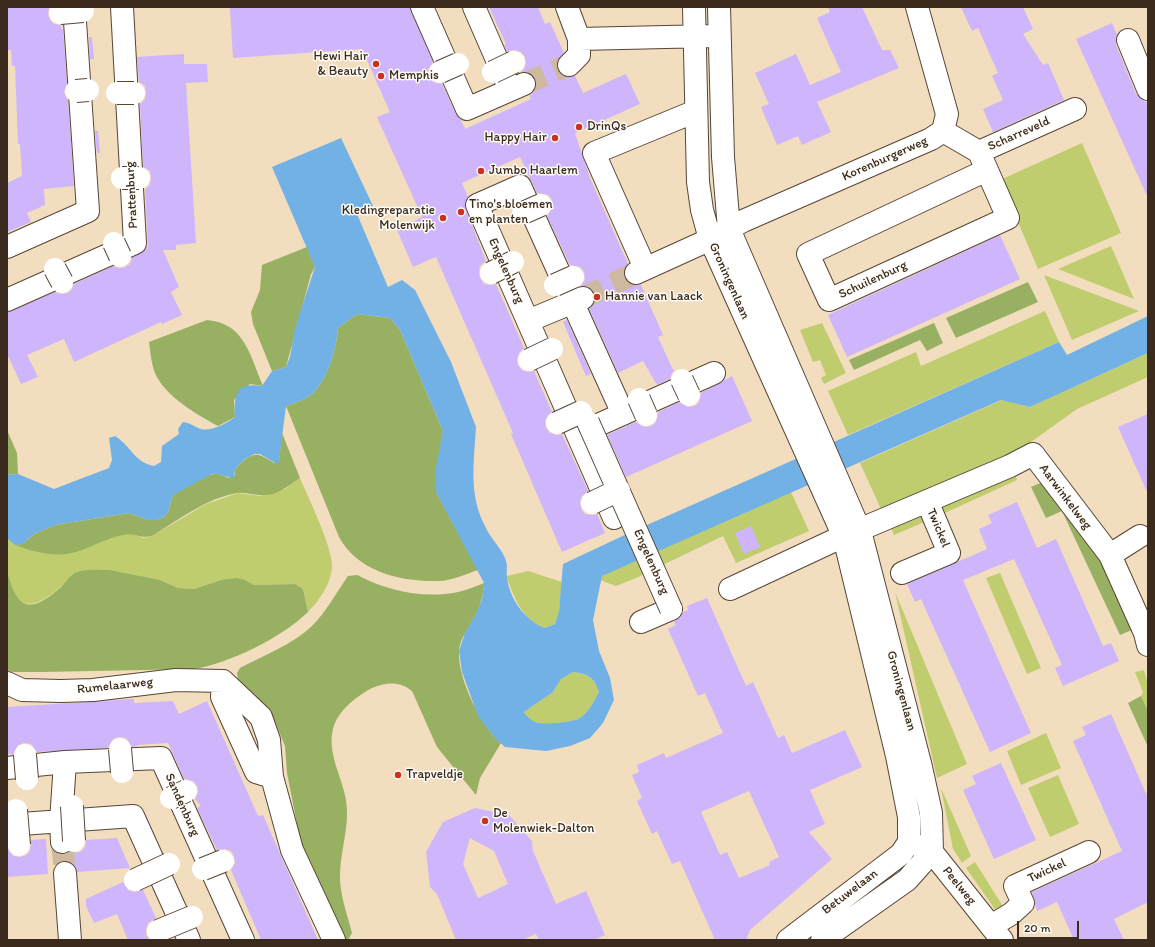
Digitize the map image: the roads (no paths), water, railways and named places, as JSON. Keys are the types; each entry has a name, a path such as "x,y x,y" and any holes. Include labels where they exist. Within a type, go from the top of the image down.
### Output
{"street":[{"name":"Prattenburg","path":"7,300 135,243 122,7"},
{"path":"422,7 467,109 517,87 474,7"},
{"path":"567,7 579,39 578,55 569,64"},
{"name":"Groningenlaan","path":"694,7 698,182 702,210 710,239 813,444 852,534 921,767 930,813 932,852"},
{"name":"Groningenlaan","path":"719,7 723,173 729,229 813,444"},
{"name":"Korenburgerweg","path":"710,239 729,229 931,139 943,131 947,114 916,7"},
{"path":"7,247 88,211 72,10"},
{"path":"579,39 720,35"},
{"path":"1128,40 1148,89"},
{"path":"493,72 514,62"},
{"name":"Scharreveld","path":"943,131 983,161 1075,109"},
{"path":"696,111 594,153 640,270 710,239"},
{"name":"Schuilenburg","path":"983,161 1008,218 829,300 808,254 983,161"},
{"name":"Engelenburg","path":"623,414 577,300 520,186 477,205 528,321 619,490 672,609 641,622"},
{"path":"492,273 513,262"},
{"path":"528,321 577,300"},
{"path":"529,360 552,349"},
{"path":"557,423 582,423 623,414 714,373"},
{"name":"Engelenburg","path":"582,423 614,518"},
{"name":"Aarwinkelweg","path":"730,589 927,501 1010,466 1033,454 1110,555 1145,633 1148,645"},
{"path":"592,503 619,490"},
{"name":"Twickel","path":"902,573 949,553 927,501"},
{"name":"Groningenlaan","path":"852,534 909,817 909,842"},
{"path":"1110,555 1140,536"},
{"name":"Rumelaarweg","path":"7,683 22,690 61,691 93,690 176,680 223,681 241,696 260,717 269,740 272,777 292,850 334,940"},
{"path":"120,749 122,772"},
{"path":"25,755 27,779"},
{"name":"Sandenburg","path":"7,768 65,762 161,758 242,940"},
{"path":"65,762 67,828"},
{"path":"19,845 11,818 67,828 133,816 189,940"},
{"name":"Peelweg","path":"909,842 932,852 997,933"},
{"name":"Betuwelaan","path":"788,940 901,854 909,842"},
{"name":"Betuwelaan","path":"822,940 907,880 932,852"},
{"name":"Twickel","path":"997,933 1011,914 1022,903 1015,886 1089,852"},
{"path":"203,869 223,860"},
{"path":"135,880 169,864"},
{"path":"65,873 70,940"},
{"path":"158,931 192,917"}],"water":[{"path":"341,138 373,206 357,214 388,287 402,280 415,290 451,362 476,427 474,491 480,516 502,553 507,565 508,585 511,593 519,608 531,620 545,628 555,624 559,611 563,564 629,533 1059,342 1067,355 1148,316 1148,353 1030,407 1001,400 602,576 593,620 599,651 610,678 614,700 603,723 590,738 570,746 546,751 505,747 495,738 478,716 462,672 459,651 465,633 482,600 484,583 436,492 435,472 443,431 400,330 390,318 357,314 338,328 336,345 331,362 319,386 308,397 286,406 279,461 277,464 260,454 254,454 245,459 235,469 234,478 212,474 173,495 168,512 164,517 156,520 148,520 129,513 55,525 34,534 23,544 15,545 7,538 7,475 18,474 54,489 109,468 112,460 109,438 115,436 121,440 137,458 154,466 161,462 162,446 179,434 178,429 183,422 205,430 223,424 235,417 235,402 238,391 247,386 262,386 272,371 286,367 290,357 295,328 315,267 272,167","holes":["573,672 590,677 595,683 599,692 582,717 557,723 539,723 530,719 526,715 524,712 553,692 561,679"]}],"tunnel":[{"path":"524,84 569,65"},
{"path":"583,298 636,273"},
{"path":"62,842 65,873"}],"place":[{"name":"Hewi Hair & Beauty","path":"376,64"},
{"name":"Memphis","path":"381,76"},
{"name":"DrinQs","path":"579,127"},
{"name":"Happy Hair","path":"555,138"},
{"name":"Jumbo Haarlem","path":"481,171"},
{"name":"Tino's bloemen en planten","path":"461,212"},
{"name":"Kledingreparatie Molenwijk","path":"443,218"},
{"name":"Hannie van Laack","path":"597,297"},
{"name":"Trapveldje","path":"398,775"},
{"name":"De Molenwiek-Dalton","path":"485,821"}]}
